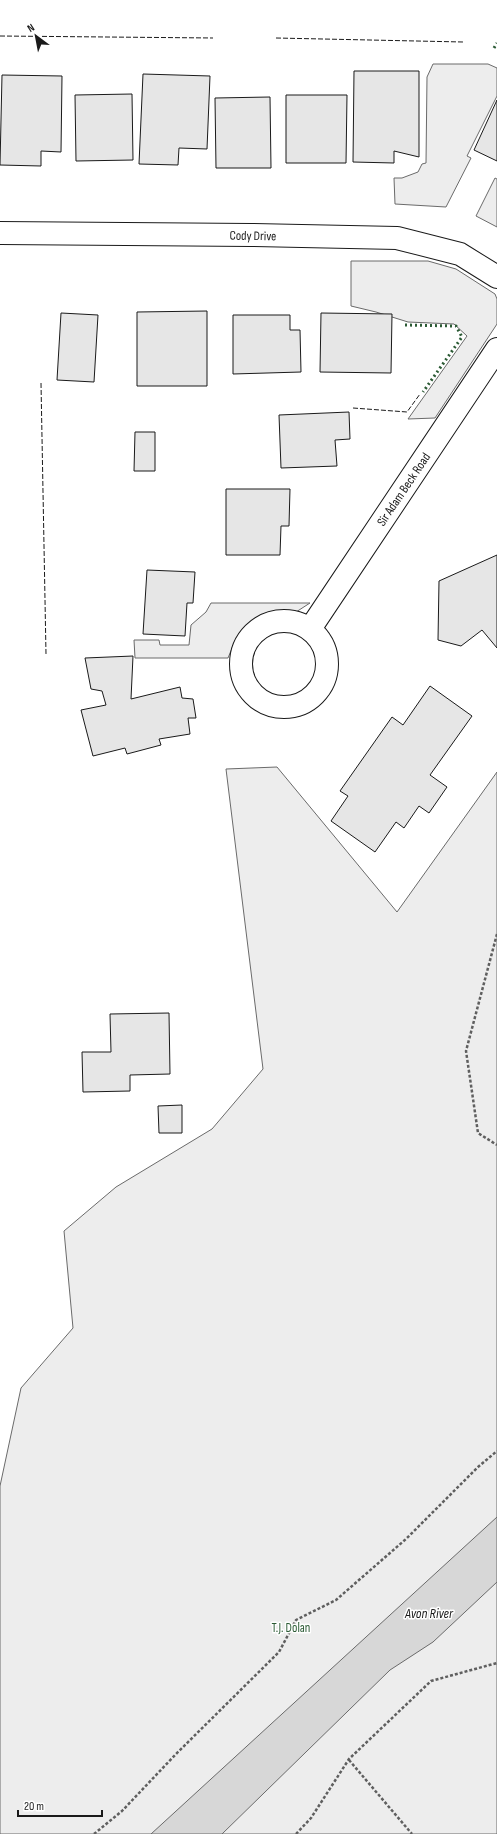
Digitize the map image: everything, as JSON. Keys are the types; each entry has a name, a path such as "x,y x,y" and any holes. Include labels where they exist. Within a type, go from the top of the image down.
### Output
{"street":[{"name":"Cody Drive","path":"0,233 251,234 398,238 460,254 497,277"},
{"name":"Sir Adam Beck Road","path":"310,629 497,349"}],"path":[{"path":"497,934 466,1051 478,1133 497,1145"},
{"path":"94,1834 122,1811 176,1754 279,1652 296,1620 336,1600 406,1539 478,1467 497,1451"},
{"path":"296,1834 311,1818 349,1759 431,1681 497,1663"},
{"path":"349,1759 412,1834"}],"green space":[{"path":"433,64 488,64 497,68 497,96 467,156 471,158 446,207 395,204 394,178 402,178 418,172 422,164 426,163 427,77"},
{"path":"495,178 497,179 497,227 476,216"},
{"path":"351,261 428,261 456,269 495,294 497,299 497,324 435,418 408,419 467,336 454,324 408,322 351,306"},
{"path":"211,603 310,603 296,612 276,613 261,618 243,631 235,641 228,658 135,658 134,640 159,640 160,645 189,645 191,625 206,612"},
{"name":"T.J. Dolan","path":"277,767 397,912 497,772 497,1834 0,1834 0,1486 21,1388 73,1328 64,1231 116,1187 212,1129 263,1069 226,769"}],"water":[{"name":"Avon River","path":"497,1517 497,1582 433,1642 390,1670 222,1834 151,1834"}],"building":[{"path":"354,71 419,71 419,157 394,151 394,163 353,162"},
{"path":"143,74 210,76 207,149 179,148 178,165 139,164"},
{"path":"2,75 62,76 61,152 41,151 41,166 0,165"},
{"path":"132,94 133,160 76,161 75,95"},
{"path":"286,95 347,95 346,163 286,163"},
{"path":"270,97 271,168 216,168 215,98"},
{"path":"497,100 497,161 474,150"},
{"path":"207,311 207,386 137,386 137,312"},
{"path":"61,313 98,315 94,382 57,380"},
{"path":"321,313 392,314 391,373 320,372"},
{"path":"233,315 290,315 290,330 300,330 301,372 233,374"},
{"path":"349,412 350,439 335,440 337,466 281,468 279,415"},
{"path":"135,432 155,432 155,471 134,471"},
{"path":"226,489 290,489 289,526 281,526 280,555 226,555"},
{"path":"497,555 497,648 482,630 461,646 438,640 439,581"},
{"path":"147,570 195,572 193,603 187,603 185,636 143,634"},
{"path":"133,656 131,699 180,687 182,698 193,699 196,718 188,718 190,734 159,739 161,745 127,754 125,748 93,756 81,710 106,705 102,691 91,689 85,658"},
{"path":"430,686 472,716 430,775 447,787 429,813 419,806 404,828 396,822 375,852 331,821 348,796 340,791 392,717 403,725"},
{"path":"169,1013 170,1074 130,1075 130,1091 83,1092 82,1052 111,1052 110,1014"},
{"path":"182,1105 182,1133 159,1133 158,1106"}],"hedge":[{"path":"494,48 497,43"},
{"path":"405,325 456,326 462,337 423,392"}],"fence":[{"path":"0,36 213,38"},
{"path":"276,38 463,42"},
{"path":"41,383 46,654"},
{"path":"353,408 407,412 420,394"}]}
